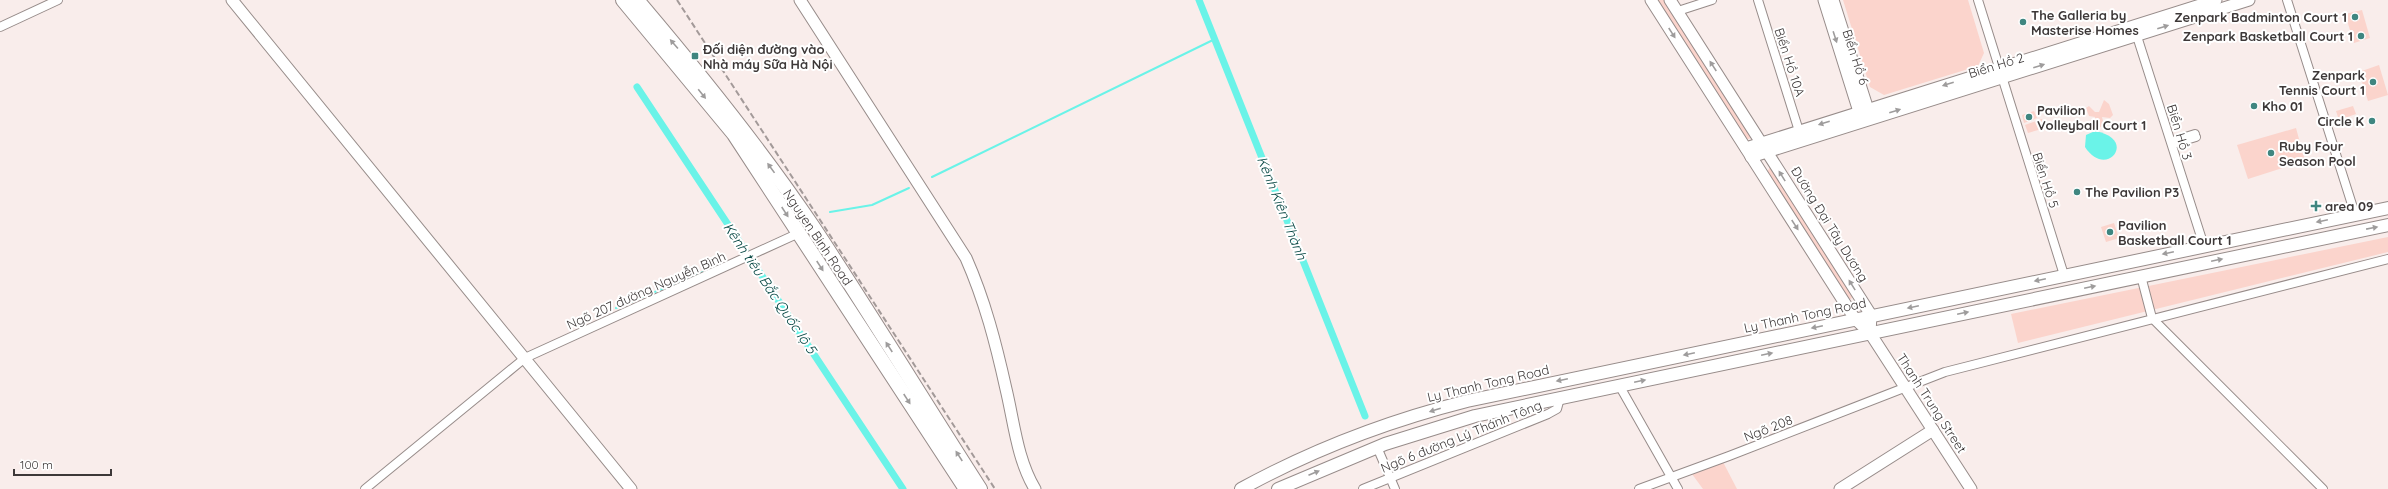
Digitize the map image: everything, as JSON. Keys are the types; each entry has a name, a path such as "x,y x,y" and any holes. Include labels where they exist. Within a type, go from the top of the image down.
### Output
{"highway":[{"name":"Nguyen Binh Road","path":"623,0 734,134 966,489"},
{"name":"Nguyen Binh Road","path":"636,0 694,67 743,129 812,226 980,489"},
{"path":"799,233 812,226"}],"main road":[{"name":"Ly Thanh Tong Road","path":"1241,489 1293,462 1380,427 1437,409 1495,394 2388,208"},
{"path":"1278,489 1377,447 1446,424 1500,410 2388,225"},
{"path":"1495,394 1500,410"}],"street":[{"path":"0,27 58,0"},
{"path":"800,0 966,258 981,292 992,328 1021,456 1035,489"},
{"path":"1652,0 1855,319 1870,333"},
{"name":"Đường Đại Tây Dương","path":"1670,0 1871,315"},
{"path":"1678,11 1712,0"},
{"name":"Biển Hồ 10A","path":"1758,0 1799,131"},
{"name":"Biển Hồ 6","path":"1824,0 1865,115"},
{"name":"Biển Hồ 6","path":"1833,0 1865,115"},
{"name":"Biển Hồ 5","path":"1978,0 2064,275"},
{"name":"Biển Hồ 2","path":"1748,152 2135,30 2216,0"},
{"name":"Biển Hồ 2","path":"2135,30 2249,0"},
{"path":"2287,0 2355,214"},
{"path":"233,1 631,489"},
{"name":"Biển Hồ 3","path":"2135,30 2204,246"},
{"name":"Biển Hồ 2","path":"1764,147 1799,131 1865,115"},
{"name":"Ngõ 207 đường Nguyễn Bình","path":"365,489 524,358 799,233"},
{"name":"Ngõ 208","path":"1639,489 1931,378 1970,365 2388,259"},
{"path":"2141,276 2152,318 2323,489"},
{"path":"1870,333 1871,315"},
{"name":"Thanh Trung Street","path":"1870,333 1971,489"},
{"path":"1619,385 1678,489"},
{"name":"Ngõ 6 đường Lý Thánh Tông","path":"1363,489 1548,414 1556,409 1560,398"},
{"path":"1840,489 1933,430"},
{"path":"1377,447 1395,489"}],"shaded area":[{"path":"1657,0 1665,0 1751,137 1749,139 1746,139"},
{"path":"1843,0 1968,0 1984,53 1978,66 1884,95 1870,87"},
{"path":"2362,10 2370,38 2354,43 2345,14"},
{"name":"Zenpark Tennis Court 1","path":"2379,65 2388,95 2368,101 2359,72"},
{"path":"2104,100 2109,104 2113,115 2110,118 2102,117 2104,125 2099,128 2094,125 2095,117 2089,116 2086,108 2089,106 2095,112 2099,112"},
{"path":"2353,106 2356,114 2339,120 2336,111"},
{"name":"Pavilion Volleyball Court 1","path":"2034,111 2037,118 2024,123 2022,115"},
{"path":"2042,119 2045,128 2028,133 2025,125"},
{"name":"Ruby Four Season Pool","path":"2296,128 2305,161 2248,179 2237,145"},
{"path":"1770,167 1853,295 1851,299 1849,299 1767,172"},
{"name":"Pavilion Basketball Court 1","path":"2114,223 2119,238 2106,242 2101,227"},
{"path":"2388,237 2388,252 2018,343 2011,314"},
{"path":"1723,462 1737,489 1703,489 1692,474"}],"water":[{"path":"2095,131 2108,135 2115,142 2117,148 2109,159 2102,160 2093,156 2085,147 2086,135"}],"waterway":[{"name":"Kênh Kiên Thành","path":"1199,0 1365,416"},
{"path":"932,177 1215,39"},
{"name":"Kênh tiêu Bắc Quốc lộ 5","path":"637,87 903,489"},
{"path":"830,212 872,205 909,188"},
{"path":"616,308 720,265"}],"railway":[{"path":"677,0 995,489"}],"place":[{"name":"Zenpark Badminton Court 1","path":"2355,17"},
{"name":"The Galleria by Masterise Homes","path":"2023,22"},
{"name":"Zenpark Basketball Court 1","path":"2361,36"},
{"name":"Đối diện đường vào Nhà máy Sữa Hà Nội","path":"695,56"},
{"name":"Zenpark Tennis Court 1","path":"2373,82"},
{"name":"Kho 01","path":"2254,106"},
{"name":"Pavilion Volleyball Court 1","path":"2029,117"},
{"name":"Circle K","path":"2372,121"},
{"name":"Ruby Four Season Pool","path":"2271,153"},
{"name":"The Pavilion P3","path":"2077,192"},
{"name":"area 09","path":"2316,206"},
{"name":"Pavilion Basketball Court 1","path":"2110,232"}]}
